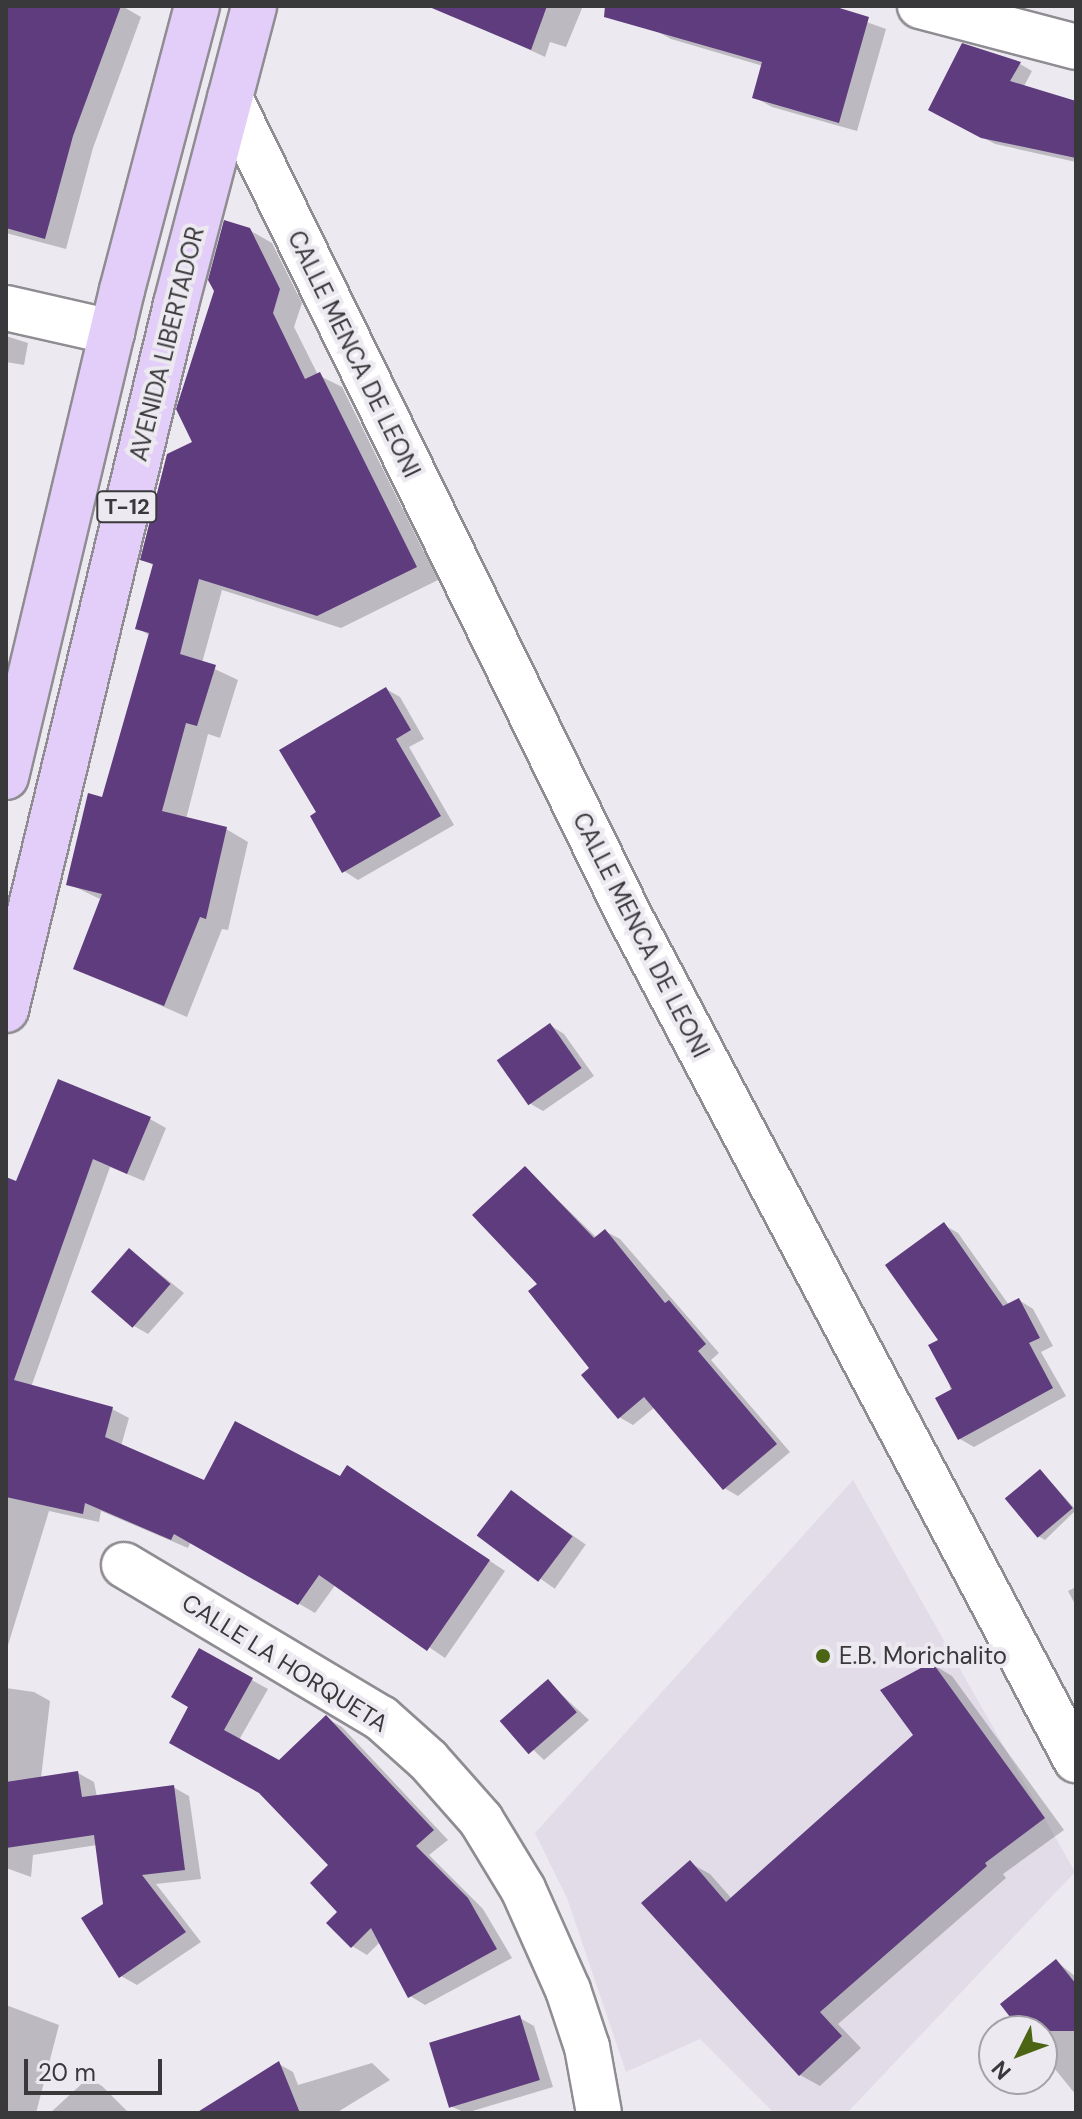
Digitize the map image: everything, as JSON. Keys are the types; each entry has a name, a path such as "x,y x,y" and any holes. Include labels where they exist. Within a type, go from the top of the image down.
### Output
{"highway":[{"name":"T-12","path":"6,777 112,332 197,6"},
{"name":"AVENIDA LIBERTADOR","path":"6,1010 254,6"}],"street":[{"path":"920,6 1076,47"},
{"name":"CALLE MENCA DE LEONI","path":"230,98 630,917 1076,1760"},
{"path":"6,308 112,332"},
{"name":"CALLE LA HORQUETA","path":"124,1565 381,1718 428,1760 481,1820 523,1889 568,1990 587,2047 599,2113"}],"shaded area":[{"name":"E.B. Morichalito","path":"853,1480 1075,1872 847,2113 774,2113 700,2039 626,2072 567,1898 535,1833"}],"building":[{"path":"6,6 121,6 73,136 45,239 6,228"},
{"path":"427,6 547,6 531,50"},
{"path":"605,6 833,6 869,17 839,123 752,98 762,62 604,17"},
{"path":"962,43 1021,62 1010,81 1076,101 1076,158 981,138 928,110"},
{"path":"224,220 250,228 280,289 273,313 305,379 320,372 417,567 317,616 199,579 180,654 216,665 197,726 186,723 162,811 227,827 206,919 200,917 164,1006 73,969 102,894 66,885 88,793 102,797 149,633 135,629 153,564 140,560 167,454 192,442 176,409 214,291 208,280"},
{"path":"386,687 411,730 396,739 441,816 342,873 310,816 316,812 279,750"},
{"path":"550,1023 582,1068 528,1105 497,1060"},
{"path":"58,1079 151,1117 127,1174 93,1159 14,1380 113,1407 105,1437 204,1480 235,1421 340,1476 347,1465 490,1560 427,1651 319,1575 298,1605 174,1534 171,1540 85,1503 83,1514 6,1497 6,1177 16,1181"},
{"path":"525,1166 594,1238 605,1229 665,1303 669,1300 706,1344 698,1351 777,1444 723,1490 644,1397 618,1419 581,1375 589,1368 528,1291 537,1284 472,1215"},
{"path":"944,1222 1003,1306 1019,1298 1040,1338 1029,1343 1053,1388 958,1440 935,1398 952,1389 928,1345 938,1340 885,1265"},
{"path":"129,1248 171,1284 132,1328 91,1292"},
{"path":"1040,1469 1073,1508 1038,1538 1005,1499"},
{"path":"511,1490 572,1536 538,1582 477,1536"},
{"path":"199,1648 253,1678 224,1730 279,1760 326,1715 434,1830 416,1846 468,1898 497,1949 408,1998 371,1928 351,1948 326,1923 337,1912 310,1883 328,1865 259,1793 169,1743 188,1707 171,1697"},
{"path":"932,1662 1045,1818 985,1863 987,1866 820,2012 842,2036 799,2076 641,1903 690,1860 726,1902 913,1735 880,1690"},
{"path":"548,1679 577,1712 529,1754 500,1721"},
{"path":"78,1771 82,1797 174,1785 185,1870 142,1875 186,1932 119,1978 81,1918 103,1904 94,1835 6,1848 6,1782"},
{"path":"1056,1959 1076,1984 1076,2031 1058,2031 1058,2015 1009,2015 1000,2004"},
{"path":"520,2015 540,2080 449,2108 429,2043"},
{"path":"279,2061 300,2113 196,2113"}],"place":[{"name":"E.B. Morichalito","path":"823,1656"}]}
